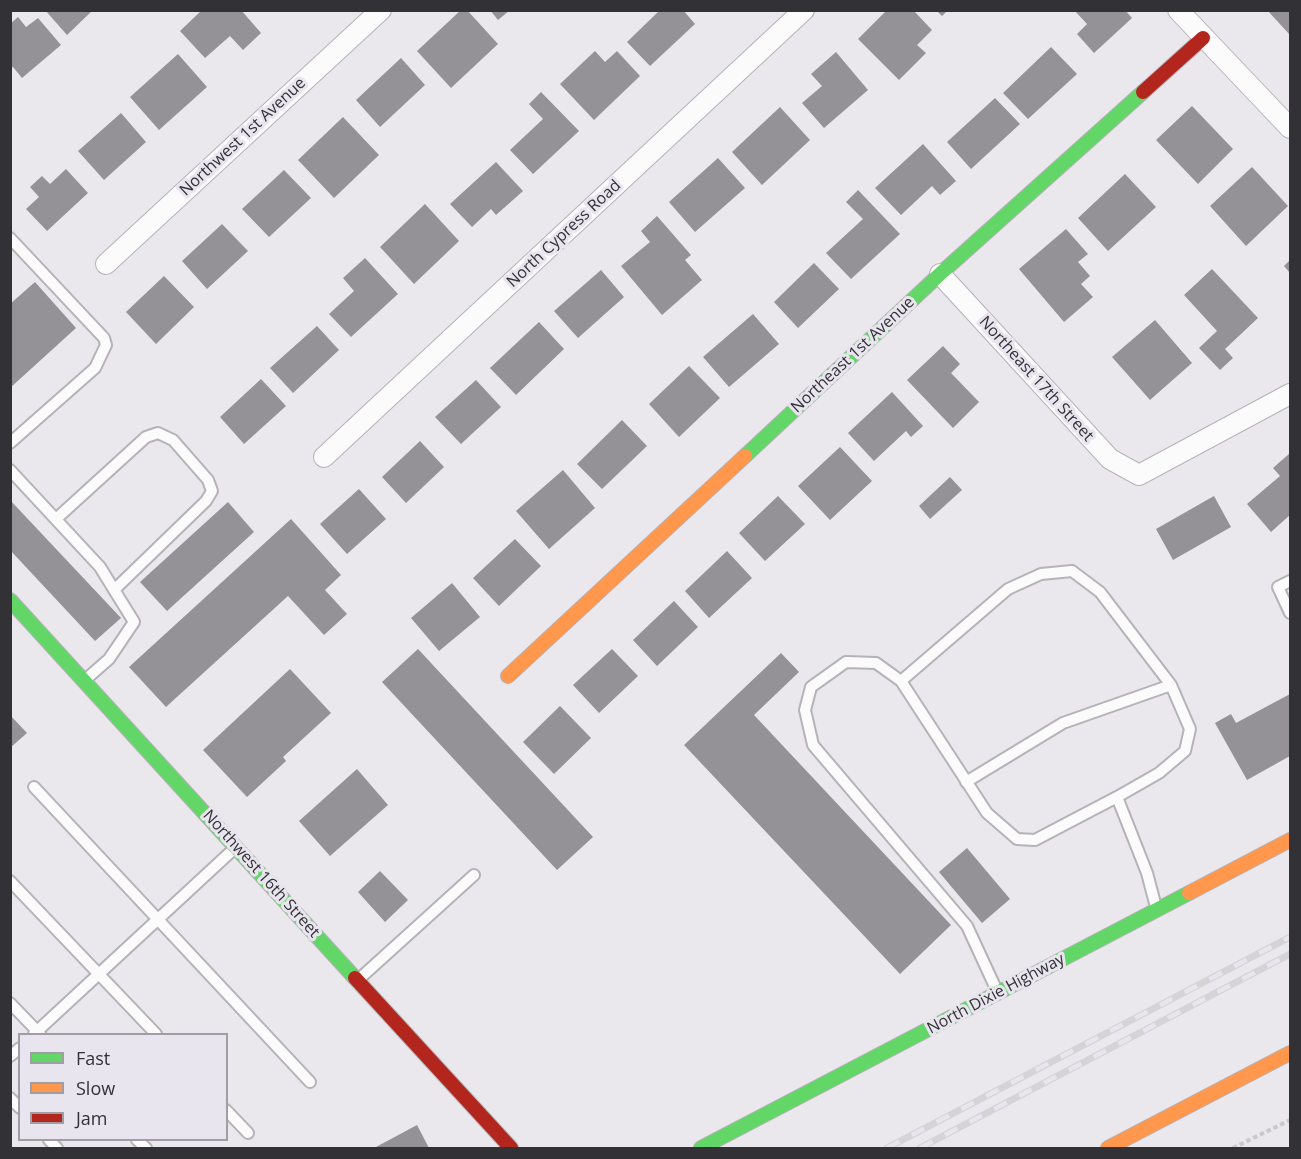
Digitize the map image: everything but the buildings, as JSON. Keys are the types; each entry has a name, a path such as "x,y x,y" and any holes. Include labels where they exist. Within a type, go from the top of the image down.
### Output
{"street":[{"name":"Northwest 1st Avenue","path":"106,264 381,10"},
{"name":"North Cypress Road","path":"324,457 804,10"},
{"path":"1178,10 1290,128"},
{"name":"Northeast 1st Avenue","path":"508,676 940,274 1203,38"},
{"name":"Northeast 17th Street","path":"940,274 1110,459 1138,475 1290,394"},
{"name":"Northwest 16th Street","path":"10,600 511,1149"},
{"name":"North Dixie Highway","path":"701,1149 1290,840"},
{"path":"1108,1149 1290,1053"}],"lane":[{"path":"10,238 104,338 106,345 95,368 10,443"},
{"path":"56,519 146,437 158,433 173,440 208,480 212,491 207,501 114,590"},
{"path":"10,470 100,567 134,622 110,659 85,681"},
{"path":"901,681 1008,588 1041,574 1072,570 1100,592 1171,685 1190,729 1185,751 1159,773 1117,798 1035,840 1017,839 987,813 901,681 876,663 846,662 811,687 805,710 813,745 967,926 998,993"},
{"path":"1290,581 1278,587 1290,613"},
{"path":"966,782 1063,723 1171,685"},
{"path":"34,787 310,1082"},
{"path":"1117,798 1147,873 1156,910"},
{"path":"10,1003 37,1033 237,847"},
{"path":"357,980 474,875"},
{"path":"10,881 154,1033"},
{"path":"228,1112 248,1133"}],"path":[{"path":"1233,1149 1290,1120"}],"railway":[{"path":"887,1148 1290,937"},
{"path":"920,1148 1290,954"}],"traffic: fast":[{"path":"745,456 940,274 1143,92"},
{"path":"10,600 355,978"},
{"path":"701,1148 1189,893"}],"traffic: slow":[{"path":"508,676 745,456"},
{"path":"1189,893 1290,840"},
{"path":"1108,1148 1290,1053"}],"traffic: jam":[{"path":"1143,92 1203,38"},
{"path":"355,978 511,1148"}]}
